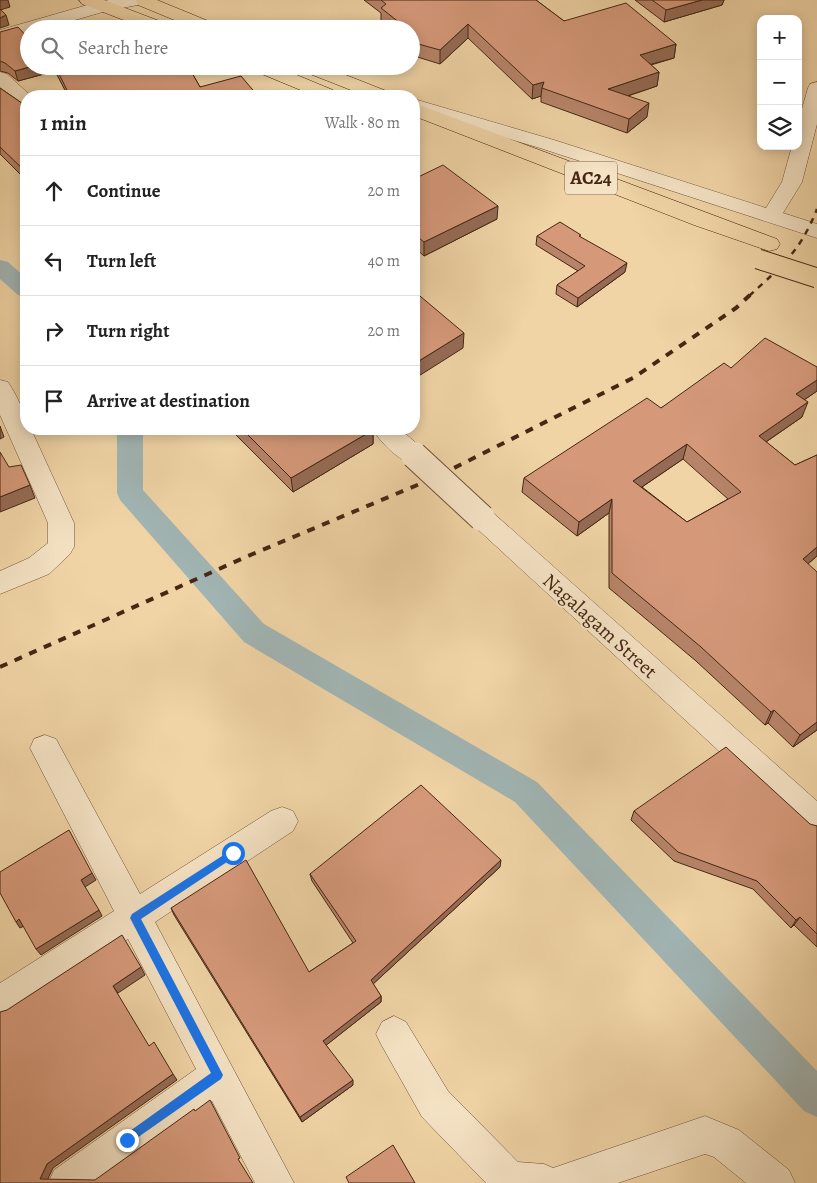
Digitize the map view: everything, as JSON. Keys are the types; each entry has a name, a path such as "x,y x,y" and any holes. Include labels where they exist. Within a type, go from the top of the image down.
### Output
{"main road":[{"path":"138,0 189,20"},
{"path":"96,3 140,20"},
{"path":"280,75 316,90"},
{"path":"306,86 320,75"},
{"path":"328,75 367,90"},
{"name":"AC24","path":"420,109 701,220 817,278"},
{"name":"AC24","path":"420,131 763,252 817,260"}],"street":[{"path":"47,20 96,3 138,0"},
{"path":"0,36 20,29"},
{"path":"0,78 20,96"},
{"path":"771,216 792,182 817,88"},
{"path":"420,109 547,144 817,231"},
{"path":"0,388 20,432"},
{"path":"0,583 39,566 61,547 61,523 21,435"},
{"name":"Nagalagam Street","path":"392,435 817,822"},
{"path":"45,748 275,1183"},
{"path":"0,1003 135,918 282,821"},
{"path":"394,1034 435,1104 509,1180 544,1183"},
{"path":"67,1183 218,1075"},
{"path":"562,1183 705,1135 726,1142 776,1183"}],"building":[{"path":"381,0 536,0 564,21 626,3 676,44 640,55 659,72 608,89 649,103 629,119 542,88 544,82 533,85 468,24 440,50 420,44 420,20 396,20 381,8 386,4"},
{"path":"652,0 702,0 666,10"},
{"path":"0,9 6,15 0,18"},
{"path":"18,27 20,29 20,70 15,71 0,61 0,32"},
{"path":"60,75 193,75 200,87 241,76 253,90 67,90"},
{"path":"0,88 20,102 20,166 0,147"},
{"path":"443,165 498,206 424,242 420,239 420,176"},
{"path":"560,222 581,235 579,236 627,263 578,298 557,285 585,266 537,236"},
{"path":"420,296 464,333 420,360"},
{"path":"765,338 817,367 817,380 796,394 808,402 759,436 795,465 817,455 817,547 803,559 817,572 817,722 800,735 774,710 771,712 701,647 612,573 612,499 579,522 524,478 647,398 661,408 724,363 731,368","holes":["687,444 741,492 687,522 633,481"]},
{"path":"248,435 364,435 291,478"},
{"path":"0,452 9,467 21,465 30,485 0,497"},
{"path":"726,747 810,824 817,826 817,934 800,917 796,920 757,881 678,852 634,811"},
{"path":"421,785 501,860 371,980 381,996 323,1041 353,1080 300,1117 171,908 246,860 309,972 356,941 310,874"},
{"path":"69,830 92,873 81,880 99,910 36,949 19,919 16,922 0,893 0,872"},
{"path":"122,935 141,967 113,986 149,1046 154,1042 173,1074 47,1164 40,1179 95,1180 194,1109 195,1111 210,1100 240,1158 238,1159 253,1183 0,1183 0,1012 7,1010"},
{"path":"393,1145 415,1183 349,1183 346,1177"}],"waterway":[{"path":"0,267 20,285"},
{"path":"130,435 130,493 254,633 526,792 817,1098"}],"railway":[{"path":"749,296 781,267 797,248 811,224 817,209"},
{"path":"0,667 248,556 434,478 633,378 736,308 750,295"}],"route":[{"path":"127,1140 218,1075 135,918 233,853"}]}
